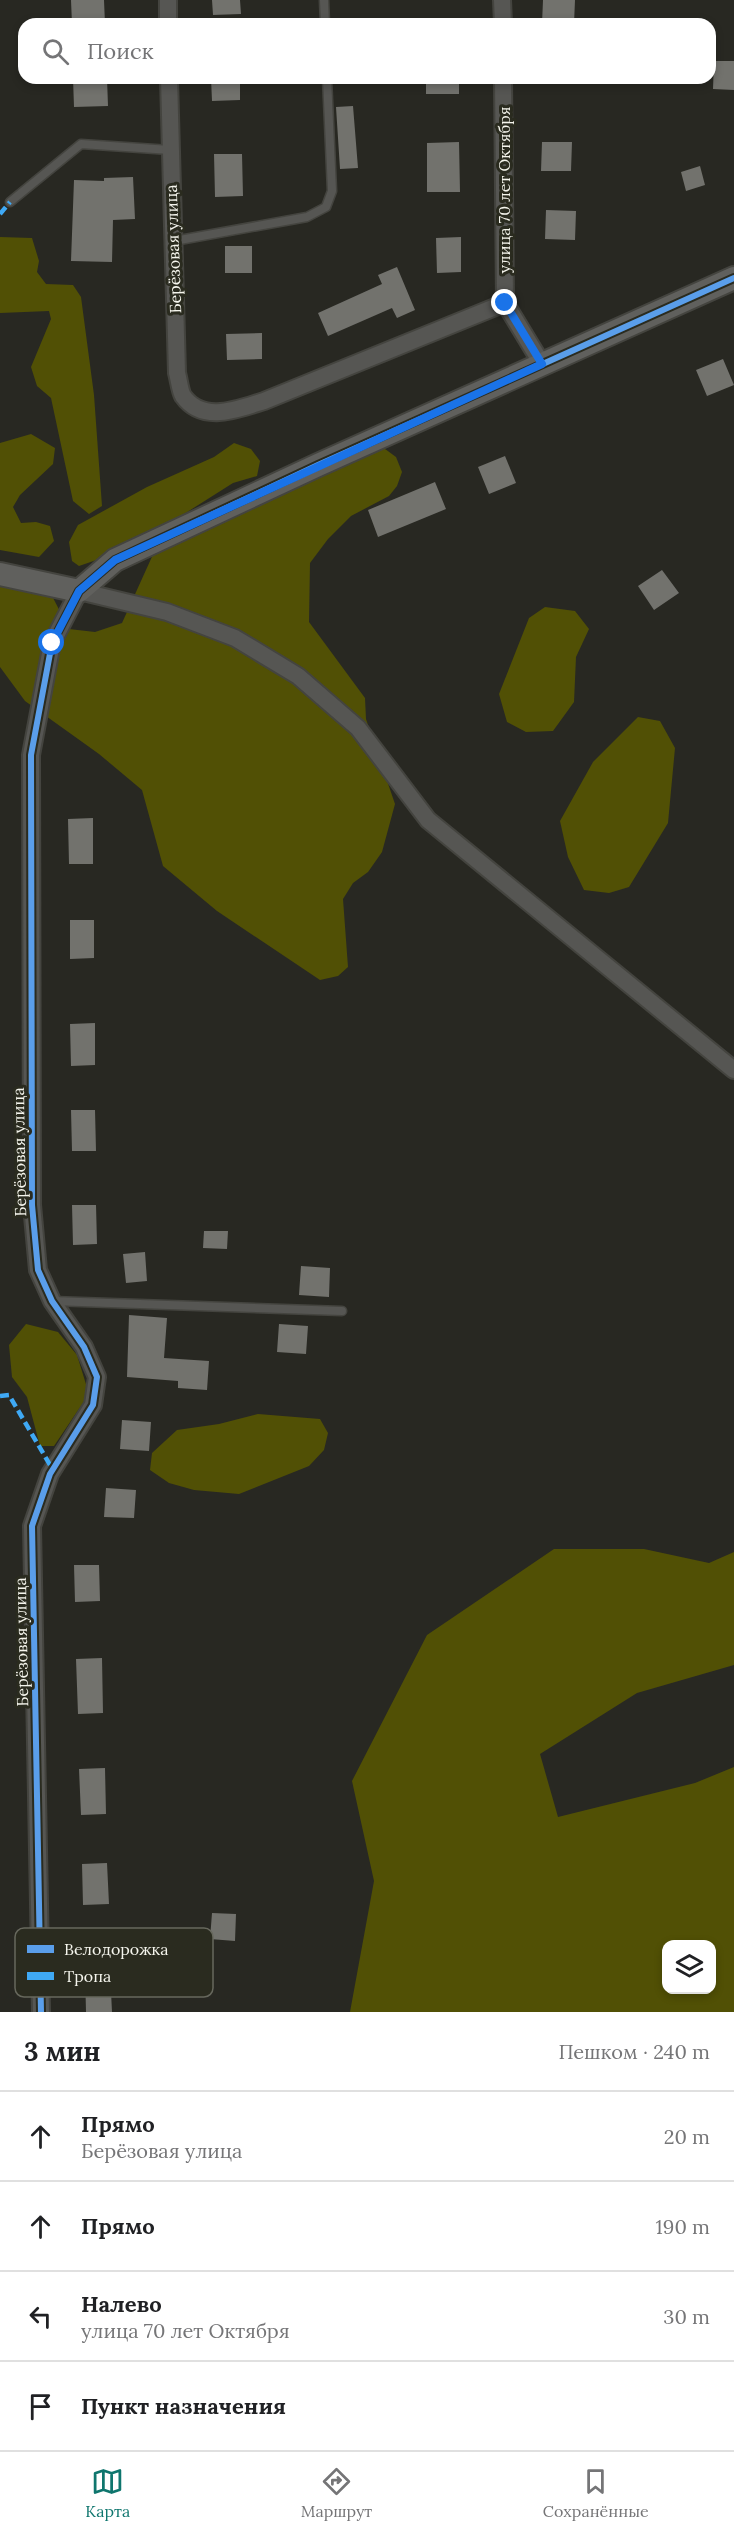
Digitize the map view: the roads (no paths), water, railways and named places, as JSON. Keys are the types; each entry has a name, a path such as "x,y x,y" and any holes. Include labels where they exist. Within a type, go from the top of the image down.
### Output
{"street":[{"path":"168,0 168,18"},
{"path":"502,0 502,18"},
{"name":"Берёзовая улица","path":"169,84 177,373 183,396 200,411 223,413 264,401 505,303"},
{"name":"улица 70 лет Октября","path":"503,84 505,303"},
{"path":"79,591 115,560 542,364 734,279"},
{"path":"505,303 542,364"},
{"path":"0,574 167,612 235,638 298,676 358,728 428,820 734,1070"},
{"name":"Берёзовая улица","path":"39,1928 32,1526 50,1474 93,1405 97,1377 84,1347 52,1300 38,1270 32,1205 31,755 52,643 79,591"},
{"name":"Берёзовая улица","path":"41,1997 41,2012"}],"lane":[{"path":"324,0 325,18"},
{"path":"174,241 307,217 326,207 332,191 327,84"},
{"path":"10,202 81,144 170,150"},
{"path":"52,1300 342,1311"}]}
